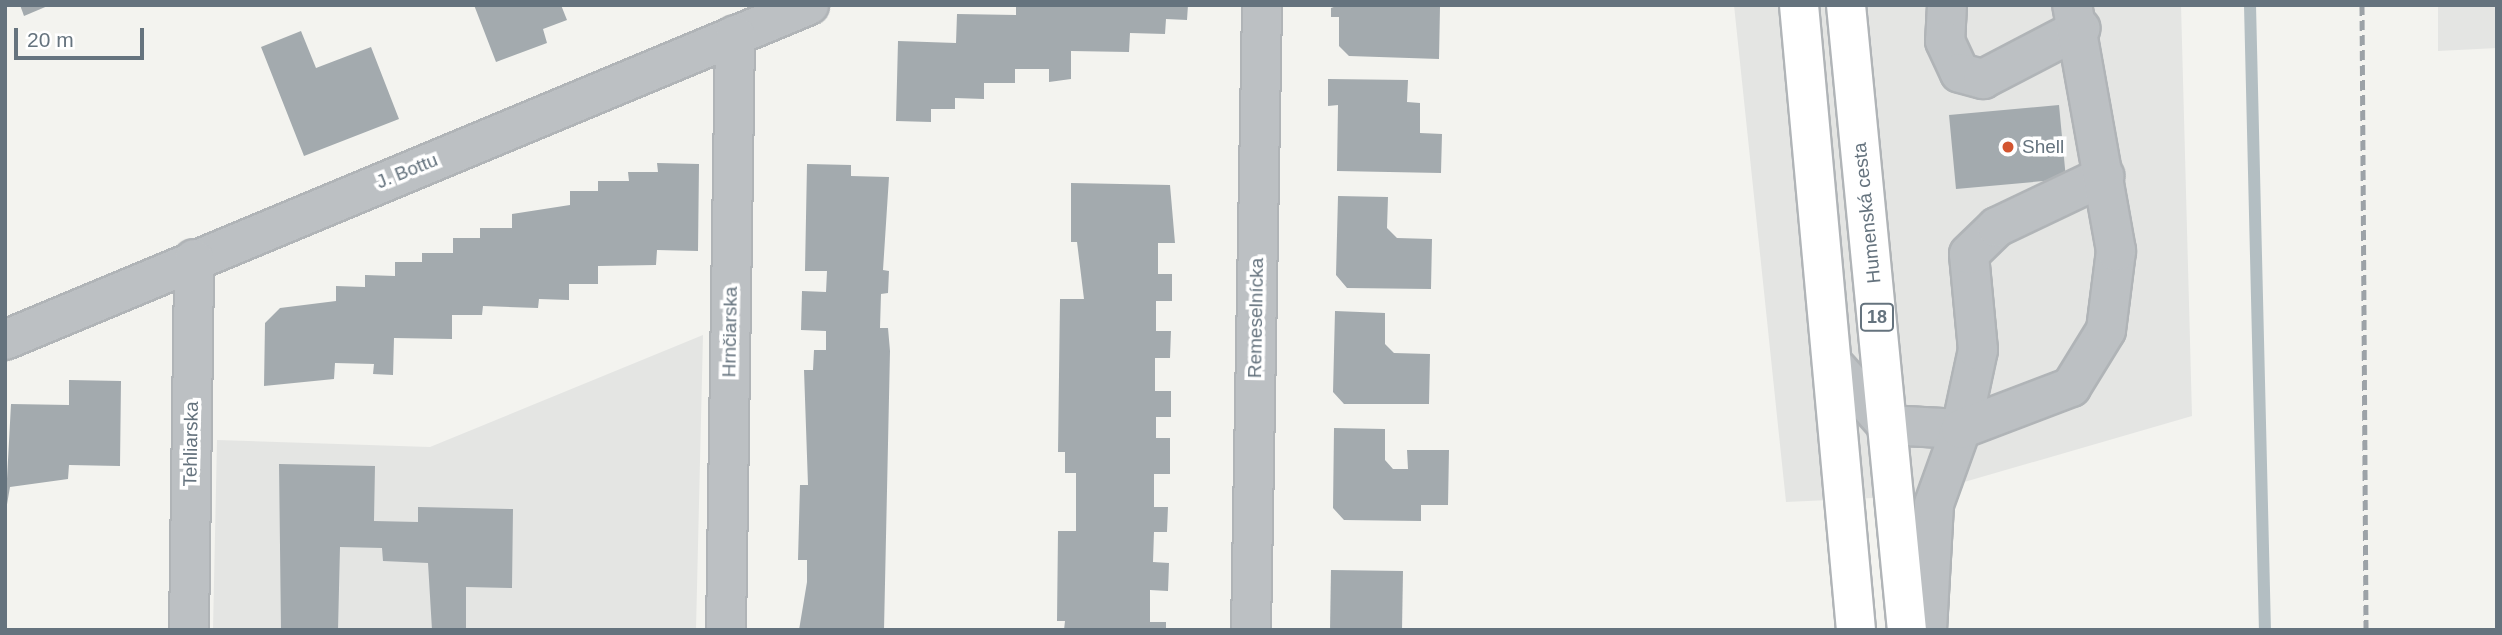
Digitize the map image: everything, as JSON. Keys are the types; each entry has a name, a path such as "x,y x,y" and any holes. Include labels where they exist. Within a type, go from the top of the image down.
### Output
{"main road":[{"path":"1799,5 1856,630"},
{"name":"Humenská cesta","path":"1846,5 1906,630"}],"street":[{"name":"J. Bottu","path":"5,340 809,5"},
{"name":"Remeselnícka","path":"1251,630 1262,5"},
{"path":"1833,364 1887,425 1961,429 2071,387 2106,330 2116,251 2076,16 1983,79 1959,73 1945,41 1947,5"},
{"name":"Hrnčiarska","path":"726,630 735,35"},
{"path":"1927,630 1934,504 1961,429 1978,350 1969,254 1997,227 2104,176"},
{"name":"Tehliarska","path":"189,630 194,259"}],"shaded area":[{"path":"1734,5 2181,5 2192,416 1916,496 1786,502"},
{"path":"2438,5 2497,5 2497,48 2438,51"},
{"path":"703,335 696,630 213,630 217,440 430,447"}],"building":[{"path":"20,5 50,5 24,16"},
{"path":"474,5 561,5 567,20 543,29 547,43 496,62"},
{"path":"1016,5 1188,5 1187,20 1166,19 1165,34 1130,33 1129,52 1071,51 1071,79 1049,82 1049,69 1015,69 1015,83 984,83 984,99 955,98 955,109 931,109 931,122 896,121 898,41 956,43 957,14 1016,15"},
{"path":"1339,5 1440,7 1439,59 1349,56 1339,46 1339,17 1331,17 1331,8"},
{"path":"301,31 316,68 371,47 399,119 304,156 261,47"},
{"path":"1328,79 1408,80 1407,102 1420,103 1420,133 1442,134 1441,173 1337,171 1338,105 1328,106"},
{"name":"Shell","path":"2059,105 2066,179 1956,189 1949,115"},
{"path":"657,163 699,164 698,251 657,250 656,265 598,266 598,284 569,284 569,300 539,299 538,308 483,306 482,315 452,315 452,339 394,338 393,375 373,374 374,364 335,363 334,379 264,386 265,323 280,308 336,301 336,286 365,287 365,275 395,276 395,262 422,262 422,253 453,253 453,238 480,238 480,228 512,228 512,214 570,205 570,191 598,191 598,181 629,181 628,172 658,172"},
{"path":"807,164 851,165 851,176 889,177 883,270 889,271 888,293 881,294 880,328 888,328 890,351 884,630 799,630 807,582 807,560 798,560 800,485 808,485 804,370 813,370 814,350 826,350 826,331 801,330 802,291 826,292 827,271 805,271"},
{"path":"1071,183 1170,185 1175,243 1158,243 1158,274 1172,274 1172,301 1156,301 1156,331 1171,331 1170,358 1155,358 1155,391 1171,391 1171,417 1156,417 1156,438 1170,438 1170,474 1154,474 1154,507 1168,507 1167,532 1154,532 1153,562 1169,563 1168,591 1150,590 1150,622 1166,622 1166,630 1064,630 1065,621 1057,621 1058,531 1076,531 1076,473 1065,473 1065,452 1058,452 1060,299 1084,299 1077,242 1071,242"},
{"path":"1338,196 1388,197 1387,228 1397,238 1432,239 1431,289 1347,288 1336,275"},
{"path":"1335,311 1385,313 1385,344 1394,353 1430,354 1429,404 1344,404 1333,392"},
{"path":"69,380 121,381 120,466 69,465 68,479 10,487 5,516 11,404 69,405"},
{"path":"1334,428 1385,429 1385,460 1393,469 1408,469 1407,450 1449,450 1448,505 1421,505 1421,521 1344,520 1333,508"},
{"path":"279,464 375,466 374,521 418,522 418,507 513,509 512,588 466,587 466,630 432,630 428,563 383,561 382,548 340,547 338,630 281,630"},
{"path":"1331,570 1403,571 1402,630 1330,630"}],"waterway":[{"path":"2250,5 2265,630"}],"railway":[{"path":"2362,5 2366,630"}],"place":[{"name":"Shell","path":"2008,147"}]}
